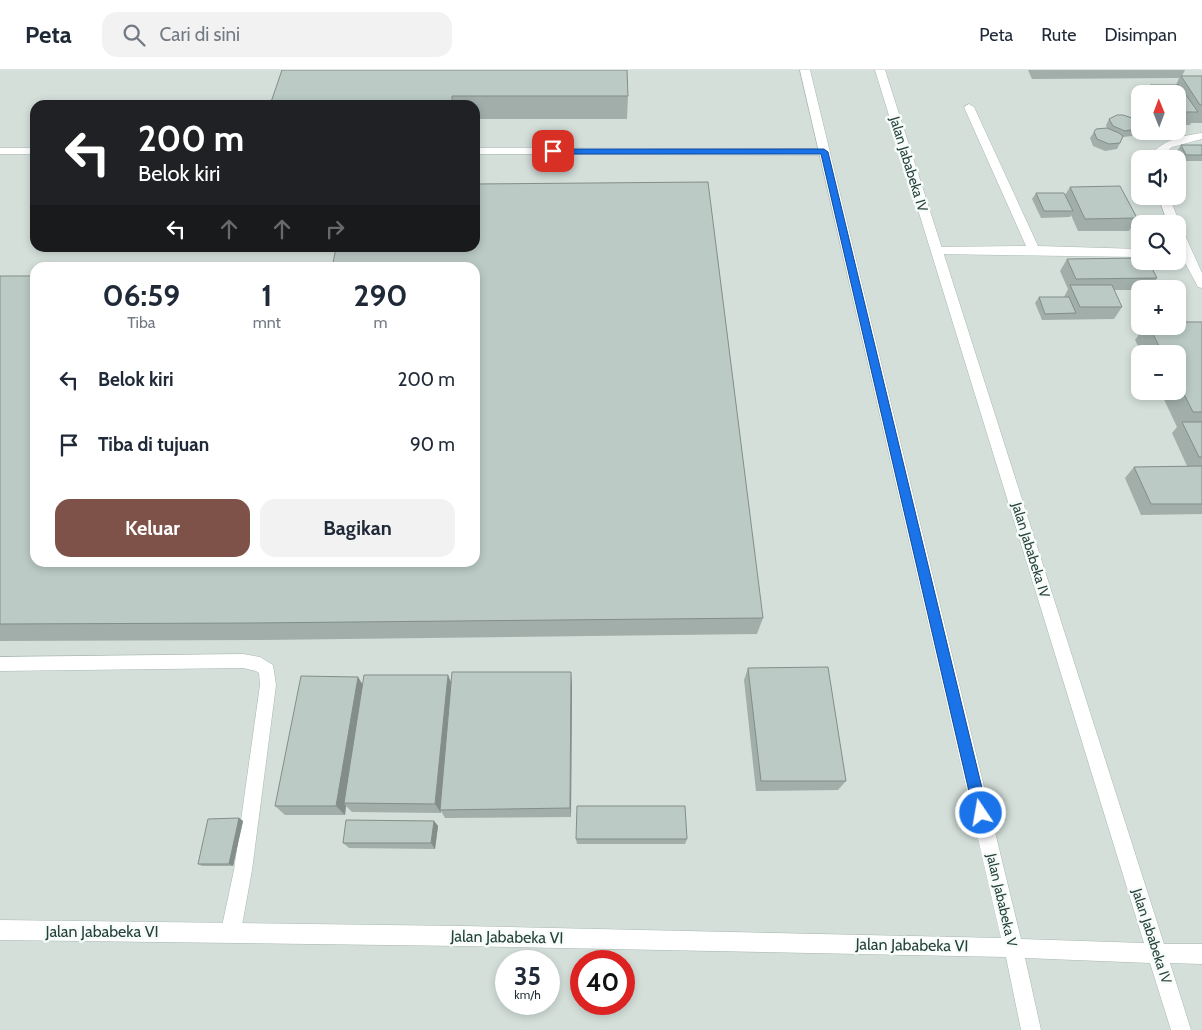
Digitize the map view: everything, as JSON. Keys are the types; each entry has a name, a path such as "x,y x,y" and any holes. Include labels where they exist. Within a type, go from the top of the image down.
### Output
{"street":[{"name":"Jalan Jababeka V","path":"805,70 1031,1030"},
{"name":"Jalan Jababeka IV","path":"880,70 1181,1030"},
{"path":"969,107 1034,250"},
{"path":"1160,150 1169,143 1202,136"},
{"path":"0,151 30,151"},
{"path":"480,151 824,152"},
{"path":"937,251 1131,252"},
{"path":"1186,260 1202,284"},
{"path":"0,664 242,661 260,664 267,670 268,685 243,870 231,931"},
{"name":"Jalan Jababeka VI","path":"0,930 231,931 1013,947 1158,954 1202,954"}],"shaded area":[{"path":"0,70 1202,70 1202,1030 0,1030"}],"building":[{"path":"282,70 627,70 628,96 452,96 452,100 272,100"},
{"path":"1181,76 1202,76 1202,105 1200,105"},
{"path":"1186,95 1198,112 1186,112"},
{"path":"1117,115 1131,118 1131,130 1125,131 1113,126 1109,119"},
{"path":"1107,128 1123,136 1120,143 1109,144 1097,139 1094,132 1096,129"},
{"path":"1181,145 1202,145 1202,155 1186,155 1186,150 1184,150"},
{"path":"708,182 763,618 0,624 0,276 30,276 30,567 480,567 480,262 333,262 335,252 480,252 480,184"},
{"path":"1120,186 1135,215 1131,215 1131,218 1085,219 1070,187"},
{"path":"1036,193 1064,193 1073,211 1044,211"},
{"path":"1131,258 1131,270 1153,270 1157,278 1076,279 1067,259"},
{"path":"1070,285 1112,285 1122,307 1080,307"},
{"path":"1039,297 1069,297 1076,313 1045,314"},
{"path":"1186,322 1202,322 1202,412 1193,412 1186,398 1186,345 1158,345 1154,335 1186,335"},
{"path":"1182,422 1202,422 1202,457 1199,457"},
{"path":"1202,466 1202,504 1151,504 1134,467"},
{"path":"828,667 846,781 761,781 748,668"},
{"path":"452,672 571,672 570,808 440,810"},
{"path":"364,675 448,675 435,804 344,803"},
{"path":"301,676 358,677 336,806 275,806"},
{"path":"577,806 685,806 687,839 576,839"},
{"path":"239,818 229,864 198,864 208,819"},
{"path":"346,820 434,821 431,843 343,843"}],"route":[{"path":"553,151 824,152 981,813"}]}
